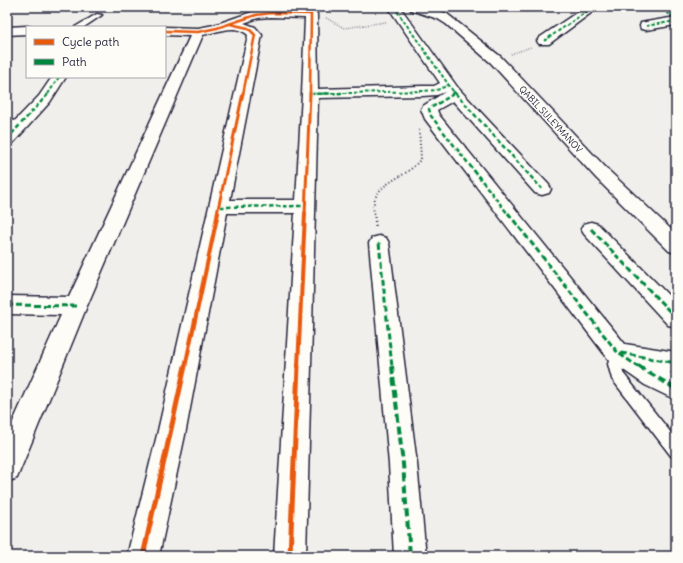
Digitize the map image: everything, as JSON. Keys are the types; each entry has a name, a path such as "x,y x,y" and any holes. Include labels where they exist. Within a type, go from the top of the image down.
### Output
{"street":[{"path":"394,7 398,16 451,88 542,189"},
{"name":"QABIL SULEYMANOV","path":"415,7 450,20 496,60 602,174 676,246"},
{"path":"544,41 593,7"},
{"path":"657,7 676,20"},
{"path":"166,31 198,32 229,24 271,10 311,14 310,94 290,556"},
{"path":"646,26 676,20"},
{"path":"143,556 220,207 255,35 254,31 246,27 229,24"},
{"path":"7,31 26,30"},
{"path":"7,468 76,306 198,32"},
{"path":"7,139 13,123 45,99 58,78"},
{"path":"310,94 422,91 451,88"},
{"path":"451,88 452,95 431,107 431,116 618,352 654,377 676,389"},
{"path":"220,207 305,206"},
{"path":"591,229 676,318"},
{"path":"379,243 403,464 410,556"},
{"path":"7,305 76,306"},
{"path":"618,352 676,363"}],"lane":[{"path":"81,26 99,15"},
{"path":"618,352 614,364 617,375 676,451"}],"path":[{"path":"344,28 367,25"},
{"path":"496,60 544,41"},
{"path":"379,243 373,202 375,195 385,186 419,163 421,158 419,133 420,123 422,118 430,112"}],"marked path":[{"path":"394,7 453,91 452,95 429,109 431,116 618,353 654,377 676,389"},
{"path":"544,41 593,7"},
{"path":"657,7 676,18"},
{"path":"646,26 676,21"},
{"path":"7,139 45,99 58,78"},
{"path":"310,94 422,91 437,90 449,85"},
{"path":"453,91 542,189"},
{"path":"220,207 305,206"},
{"path":"591,229 676,318"},
{"path":"379,243 403,464 410,556"},
{"path":"7,305 76,306"},
{"path":"621,353 676,363"}],"cycle path":[{"path":"166,31 198,32 217,28 256,15 271,13 311,14 310,94 290,556"},
{"path":"143,556 171,435 255,35 248,28 230,24"}]}
